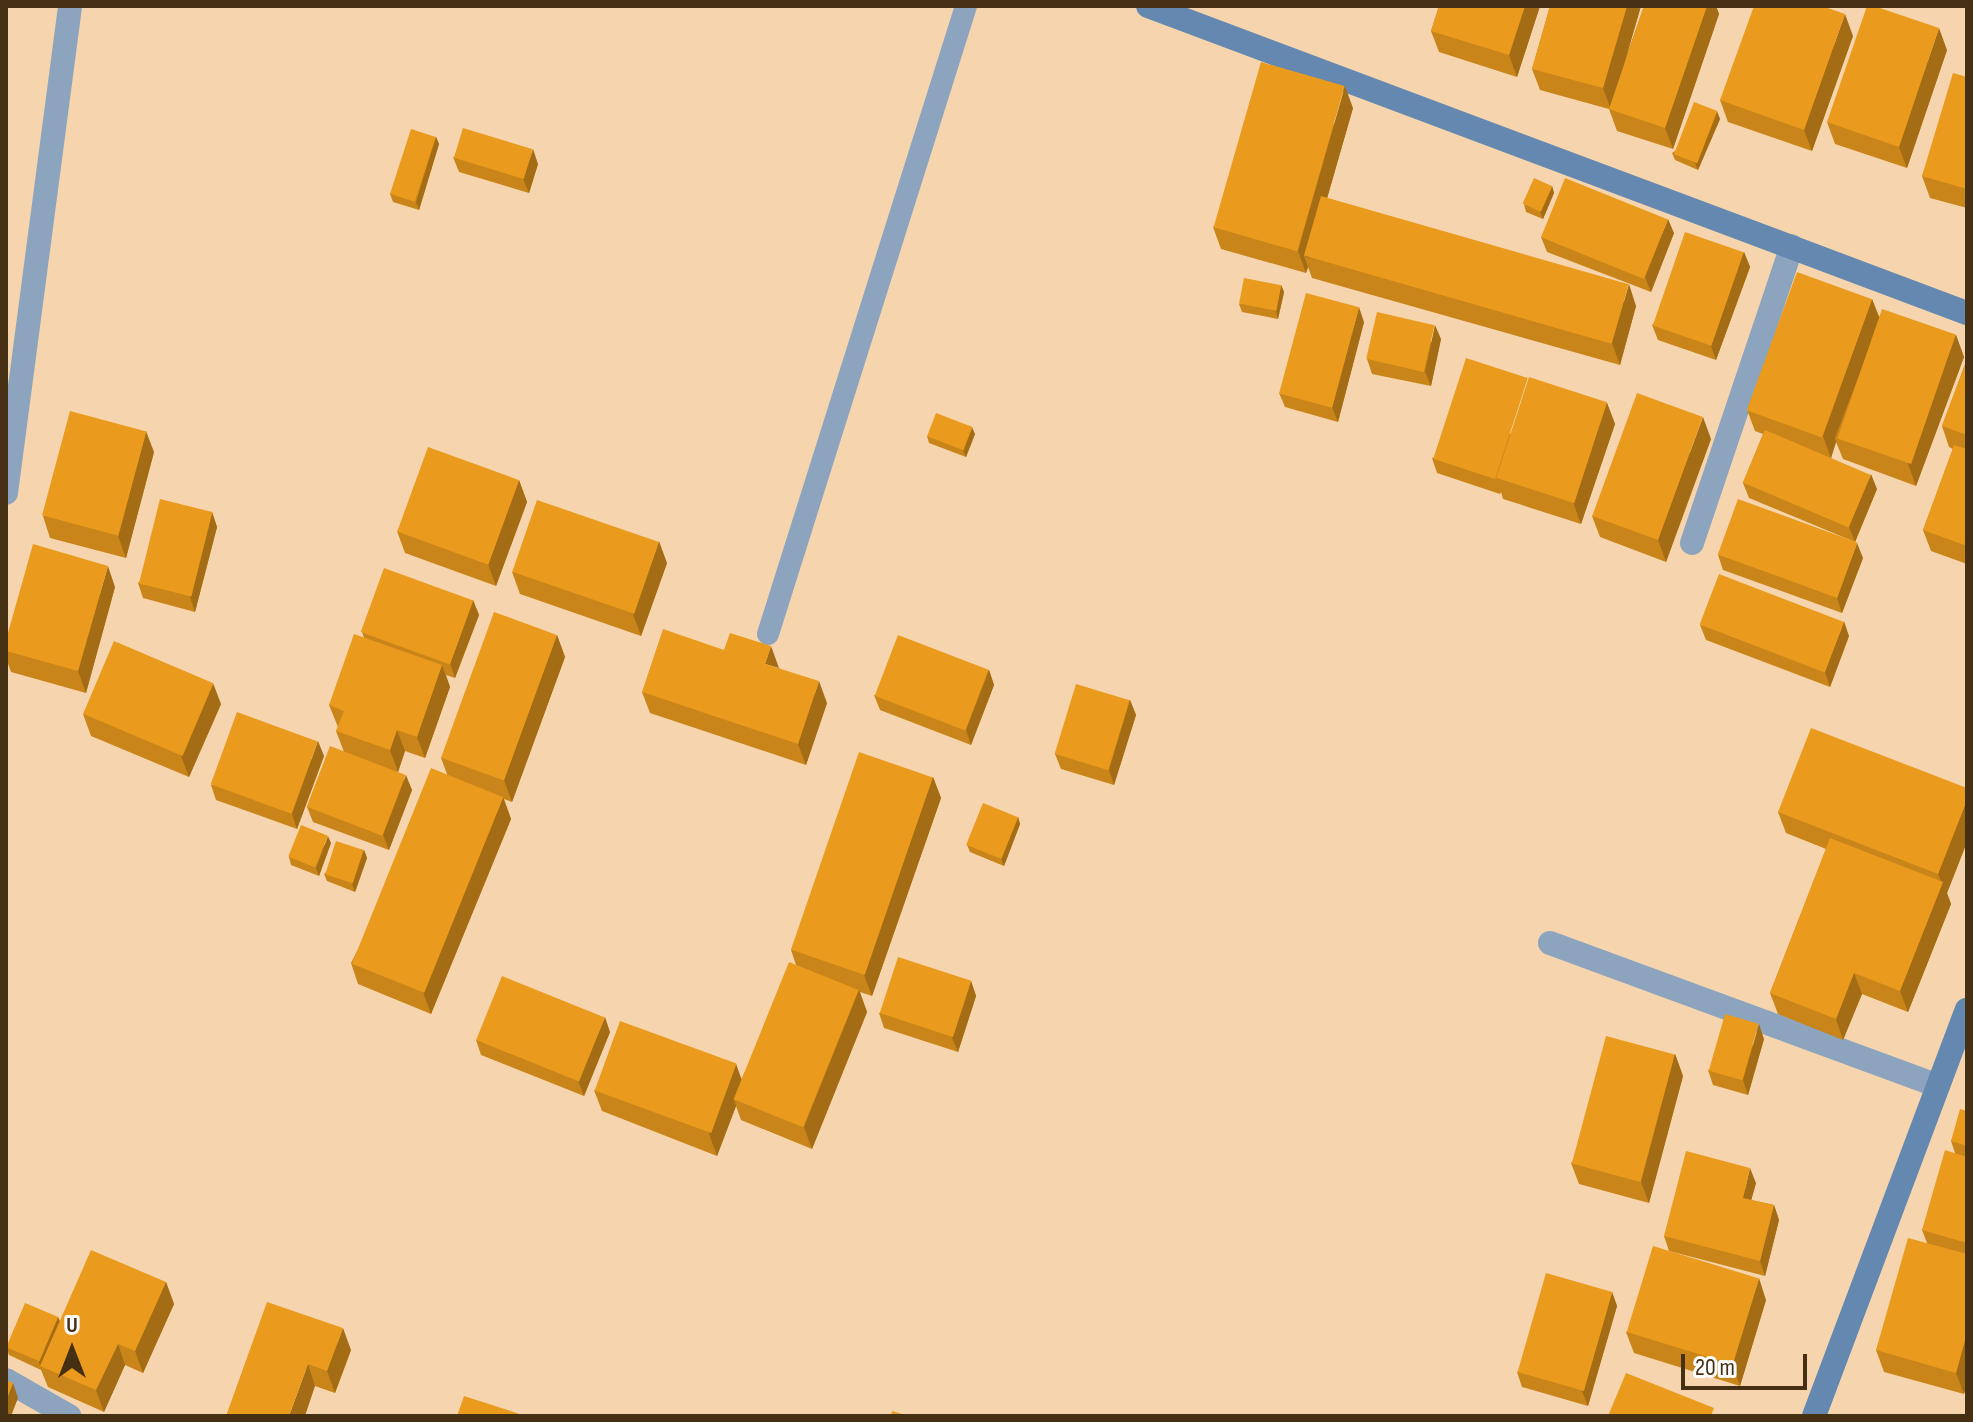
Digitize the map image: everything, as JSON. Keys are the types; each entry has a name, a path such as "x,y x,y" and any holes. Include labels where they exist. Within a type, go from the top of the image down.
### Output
{"street":[{"path":"6,493 70,6"},
{"path":"1148,6 1967,313"},
{"path":"1692,543 1792,246"},
{"path":"1550,943 1936,1085"},
{"path":"1814,1416 1936,1085 1967,1010"},
{"path":"6,1380 69,1416"}],"lane":[{"path":"768,634 966,6"}],"building":[{"path":"1439,6 1525,6 1509,55 1431,31"},
{"path":"1550,6 1627,6 1603,88 1532,69"},
{"path":"1644,6 1707,6 1665,128 1609,109"},
{"path":"1754,6 1822,6 1845,14 1804,130 1720,100"},
{"path":"1867,6 1939,28 1899,147 1827,122"},
{"path":"1261,62 1345,86 1297,251 1214,227"},
{"path":"1953,73 1967,77 1967,189 1922,176"},
{"path":"1694,102 1717,111 1697,163 1674,154"},
{"path":"463,128 533,149 524,179 454,158"},
{"path":"411,129 436,137 415,202 390,194"},
{"path":"1534,178 1552,186 1541,212 1523,204"},
{"path":"1565,178 1668,220 1644,279 1541,237"},
{"path":"1321,196 1629,284 1612,344 1304,256"},
{"path":"1685,232 1744,252 1711,346 1653,326"},
{"path":"1797,272 1872,299 1822,437 1747,410"},
{"path":"1244,278 1281,285 1276,311 1239,304"},
{"path":"1306,293 1359,307 1332,408 1279,393"},
{"path":"1882,309 1956,334 1911,464 1837,439"},
{"path":"1377,312 1434,325 1424,372 1366,359"},
{"path":"1466,358 1528,378 1495,479 1433,459"},
{"path":"1967,359 1967,435 1942,426"},
{"path":"1529,377 1607,402 1574,503 1496,478"},
{"path":"1637,393 1703,417 1658,540 1592,516"},
{"path":"70,411 146,431 118,536 42,515"},
{"path":"936,413 972,427 963,450 927,436"},
{"path":"1765,430 1871,475 1849,527 1743,482"},
{"path":"1954,445 1967,449 1967,546 1923,530"},
{"path":"428,447 519,480 488,565 397,532"},
{"path":"160,499 212,512 191,596 139,583"},
{"path":"1738,499 1857,542 1837,598 1718,554"},
{"path":"537,500 659,542 634,614 512,572"},
{"path":"33,544 108,566 78,671 6,651 6,640"},
{"path":"384,568 473,600 450,664 361,632"},
{"path":"1719,574 1844,622 1825,672 1700,624"},
{"path":"494,612 557,635 504,781 441,758"},
{"path":"663,629 724,650 730,633 771,646 765,664 819,681 798,744 642,692"},
{"path":"354,634 442,665 417,737 397,730 390,750 336,731 344,711 329,705"},
{"path":"898,635 989,670 965,730 875,696"},
{"path":"114,641 213,683 183,756 83,714"},
{"path":"1076,684 1130,700 1108,770 1055,754"},
{"path":"237,712 318,741 291,814 211,784"},
{"path":"1811,728 1967,788 1967,800 1938,874 1778,812"},
{"path":"330,746 406,775 382,836 307,807"},
{"path":"859,752 933,777 865,975 791,950"},
{"path":"431,768 503,797 424,993 352,964"},
{"path":"983,803 1018,817 1001,859 966,845"},
{"path":"301,825 328,836 315,867 288,857"},
{"path":"1830,838 1943,882 1900,991 1854,973 1836,1019 1770,993"},
{"path":"336,841 364,850 353,883 325,874"},
{"path":"898,957 971,981 953,1037 880,1013"},
{"path":"789,962 859,990 803,1127 734,1099"},
{"path":"502,976 605,1018 579,1082 476,1040"},
{"path":"1725,1014 1759,1024 1742,1080 1709,1071"},
{"path":"620,1021 737,1063 711,1133 595,1091"},
{"path":"1606,1036 1675,1054 1640,1182 1572,1164"},
{"path":"1960,1109 1967,1111 1967,1146 1951,1141"},
{"path":"1945,1150 1967,1157 1967,1243 1922,1230"},
{"path":"1686,1151 1750,1168 1743,1198 1774,1205 1760,1261 1664,1236"},
{"path":"1908,1238 1967,1254 1967,1333 1956,1373 1876,1350"},
{"path":"1653,1246 1759,1278 1733,1365 1627,1332"},
{"path":"91,1250 166,1282 135,1351 118,1344 96,1390 40,1366"},
{"path":"1546,1273 1612,1292 1584,1391 1518,1372"},
{"path":"267,1302 343,1328 327,1371 308,1364 289,1416 226,1416"},
{"path":"25,1303 58,1317 39,1361 6,1347"},
{"path":"1626,1373 1714,1408 1711,1416 1608,1416"},
{"path":"6,1380 13,1383 6,1401"},
{"path":"464,1396 526,1416 457,1416"},
{"path":"892,1411 909,1416 891,1416"}]}
